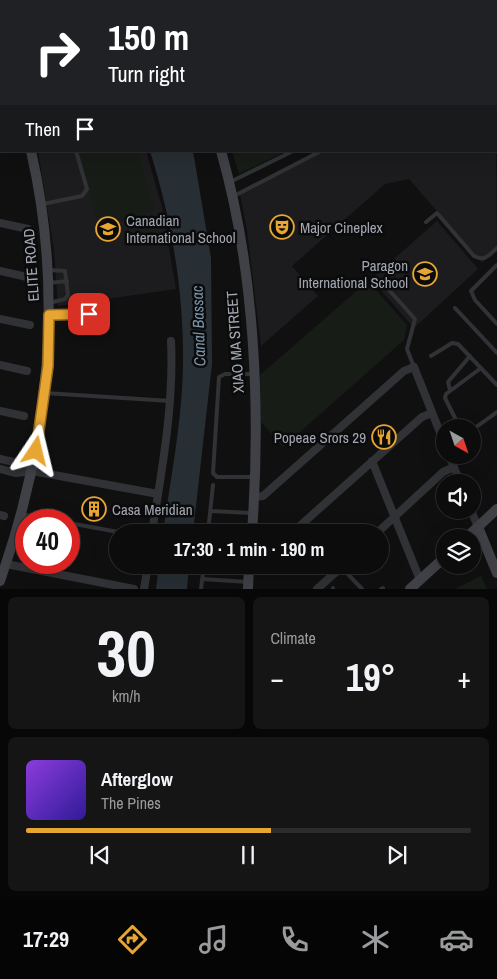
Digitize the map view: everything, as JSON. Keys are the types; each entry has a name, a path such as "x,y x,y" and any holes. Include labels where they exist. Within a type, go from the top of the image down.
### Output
{"street":[{"name":"ELITE ROAD","path":"22,509 32,471 45,393 49,315 41,205 30,152"},
{"name":"XIAO MA STREET","path":"221,152 233,196 245,272 254,374 252,524"},
{"path":"0,223 28,229"},
{"path":"0,271 27,277"},
{"path":"0,319 30,325"},
{"path":"153,524 170,401 170,341"},
{"path":"0,365 27,371"},
{"path":"253,497 263,496 404,372 414,367 436,423"},
{"path":"0,411 24,416"},
{"path":"302,524 422,417 432,413"},
{"path":"0,460 18,463 32,471"},
{"path":"372,461 420,580"},
{"path":"452,464 457,474"},
{"path":"387,524 444,472 454,468"},
{"path":"0,469 16,472 32,471 158,494"},
{"path":"478,527 497,509"},
{"path":"475,519 497,573"},
{"name":"ELITE ROAD","path":"0,581 15,534"},
{"path":"6,564 134,589"},
{"path":"410,589 436,565"},
{"path":"144,589 146,574"},
{"path":"317,589 334,574"}],"lane":[{"path":"41,205 82,196 86,193 76,152"},
{"path":"229,182 291,152"},
{"path":"233,196 319,152"},
{"path":"426,222 437,213 474,256 480,259 487,258 497,248"},
{"path":"497,265 471,291 475,300 497,324"},
{"path":"47,270 65,271 68,297 49,303"},
{"path":"48,283 67,281"},
{"path":"381,281 414,319 408,349 414,367"},
{"path":"455,308 497,353"},
{"path":"49,315 89,314"},
{"path":"431,356 452,343 458,344 497,385"},
{"path":"450,390 448,382 470,356"},
{"path":"456,419 446,398 450,390 482,368"},
{"path":"254,374 225,374 219,377 213,473 217,477 254,477"},
{"path":"45,393 170,401"},
{"path":"481,424 497,412"},
{"path":"209,524 214,485"},
{"path":"211,511 253,514"},
{"path":"80,525 109,530"},
{"path":"201,589 203,574"},
{"path":"350,574 362,589"},
{"path":"202,579 248,586"}],"shaded area":[{"name":"Canadian International School","path":"38,152 146,152 162,207 176,289 58,306 54,250"},
{"path":"78,152 137,152 155,211 99,227"},
{"path":"232,152 284,152 239,174"},
{"path":"323,152 496,152 497,249 482,263 409,179 385,184 292,266 318,296 261,346 247,230 240,194"},
{"name":"Paragon International School","path":"437,221 478,269 414,328 371,279"},
{"path":"368,281 407,325 404,340 283,447 261,422 260,375"},
{"path":"481,576 487,589 455,589"}],"water":[{"name":"Canal Bassac","path":"150,152 193,152 211,258 212,364 194,524 164,524 181,407 183,366 179,284 165,204"},
{"path":"158,574 188,574 187,589 156,589"}],"place":[{"name":"Major Cineplex","path":"282,227"},
{"name":"Canadian International School","path":"108,229"},
{"name":"Paragon International School","path":"425,274"},
{"name":"Popeae Srors 29","path":"384,437"},
{"name":"Casa Meridian","path":"94,509"}],"route":[{"path":"36,451 48,366 49,315 89,314"}]}
